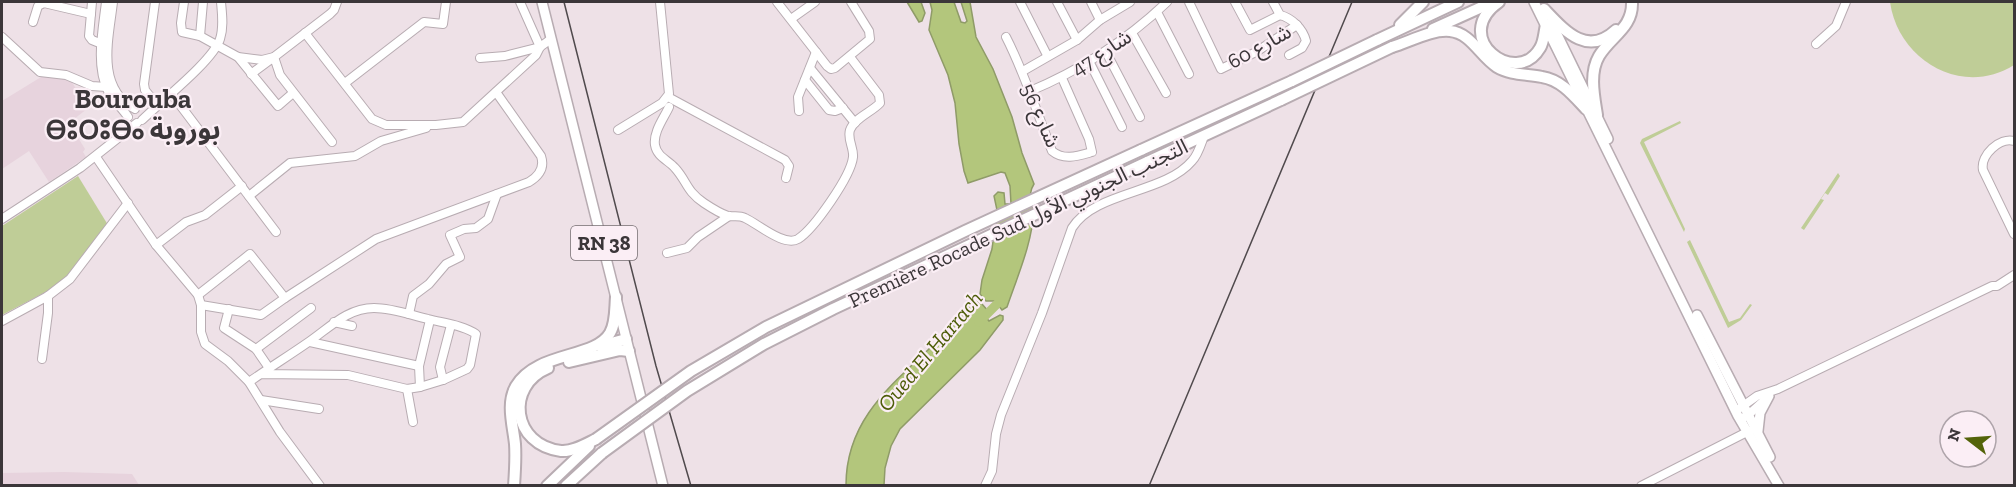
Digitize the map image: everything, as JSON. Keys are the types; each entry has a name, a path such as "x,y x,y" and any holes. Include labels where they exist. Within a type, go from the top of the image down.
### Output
{"highway":[{"path":"1394,32 1423,2"},
{"name":"Première Rocade Sud التجنب الجنوبي الأول","path":"547,486 596,440 691,371 766,327 965,231 1458,2"},
{"name":"Première Rocade Sud التجنب الجنوبي الأول","path":"566,486 602,453 680,396 764,344 833,309 1392,47 1494,2"},
{"path":"1499,2 1485,13 1480,26 1485,46 1497,58 1512,63 1528,60 1540,48 1546,25"},
{"path":"1538,4 1570,35 1580,40 1593,41 1605,38 1616,30 1623,18 1625,2"},
{"path":"1597,115 1593,81 1597,62 1627,24 1632,2"},
{"path":"1392,47 1438,32 1458,33 1469,40 1497,67 1553,80 1570,92 1586,109"},
{"path":"578,352 603,341 611,333 616,297"},
{"path":"514,486 516,465 510,403 516,386 529,371 546,362 626,339"},
{"path":"596,440 575,449 562,451 534,441 524,431 520,416 520,402 524,389 543,371 561,363 620,350 629,351"},
{"path":"573,486 602,453"}],"main road":[{"name":"RN 38","path":"542,2 663,486"},
{"path":"1538,4 1586,109 1742,412 1784,486"},
{"path":"1538,4 1597,115 1742,412"},
{"path":"1769,396 1753,432 1779,486"}],"street":[{"path":"92,2 89,36 92,40 102,44"},
{"path":"106,2 102,44 106,87 134,120"},
{"path":"2,219 96,157 127,132 134,120 142,113 124,104 118,98 109,77 107,62 112,2"},
{"path":"155,2 144,84 155,107"},
{"path":"184,2 182,32 200,36 238,57 254,60 274,57"},
{"path":"200,36 203,2"},
{"path":"134,120 155,107 171,93 217,47 222,28 221,2"},
{"path":"251,74 330,14 337,2"},
{"path":"345,83 424,22 443,24 446,2"},
{"path":"520,2 540,47"},
{"path":"618,130 668,97 660,2"},
{"path":"777,2 826,66 831,69 850,57 870,38 869,31 851,2"},
{"path":"791,19 815,2"},
{"path":"1020,2 1047,55"},
{"path":"1057,2 1077,40"},
{"path":"1091,2 1100,20"},
{"name":"شارع 56","path":"1023,71 1047,55 1077,40 1100,20 1128,2"},
{"name":"شارع 47","path":"1028,92 1090,63 1132,33 1167,2"},
{"name":"شارع 60","path":"1189,2 1221,69 1256,52 1297,25"},
{"path":"1235,2 1250,30 1280,15 1287,17 1297,25 1306,41 1302,48 1289,55"},
{"path":"1273,2 1280,15"},
{"path":"1816,44 1836,26 1846,2"},
{"path":"33,22 41,3 91,14"},
{"path":"1156,12 1189,74"},
{"path":"305,33 372,119 380,124 436,125 463,122 536,55 540,47"},
{"path":"1132,33 1166,93"},
{"name":"شارع 56","path":"1006,37 1023,71 1028,92 1053,151 1057,155 1072,158 1092,152 1089,139 1062,78"},
{"path":"480,58 505,56 540,47 551,39"},
{"path":"2,40 40,72 66,75 92,86 106,87"},
{"path":"799,111 798,97 816,52"},
{"path":"1106,52 1140,117"},
{"path":"238,57 278,105 293,93"},
{"path":"274,57 280,75 332,142"},
{"path":"669,107 656,135 656,151 677,170 692,194 705,204 729,216 745,217 790,242 798,238 827,210 852,162 853,153 849,136 851,130 855,123 879,105 881,99 850,57"},
{"path":"1090,63 1122,127"},
{"path":"810,68 855,123"},
{"path":"805,80 829,110 835,111 843,108"},
{"path":"201,305 261,315 376,239 537,177 543,166 541,156 496,92"},
{"path":"171,93 276,232"},
{"path":"668,97 785,160 789,166 786,178"},
{"path":"134,120 130,112 155,107"},
{"path":"249,196 290,163 355,156 381,141 436,125"},
{"path":"985,486 992,471 996,434 1001,415 1042,313 1072,228 1082,217 1097,207 1182,170 1193,161 1204,136"},
{"path":"2014,141 2001,142 1986,155 1982,164 2014,234"},
{"path":"96,157 156,245 198,295 201,305 200,327 205,344 228,361 249,382 280,432 320,486"},
{"path":"156,245 186,222 205,215 242,186"},
{"path":"409,314 413,296 429,284 446,264 460,257 450,235 464,229 477,228 488,219 497,194"},
{"path":"2,321 48,296 77,272 128,203"},
{"path":"667,253 687,248 698,237 729,216"},
{"path":"198,295 250,254 285,298"},
{"path":"1742,412 1760,395 1778,389 2014,274"},
{"path":"42,359 48,296"},
{"path":"256,349 311,308"},
{"path":"249,382 269,368 310,342 334,322 357,311 386,308 476,334 467,369 420,387 407,389 322,373 261,374"},
{"path":"229,309 224,328 256,349 269,368"},
{"path":"420,387 419,366 430,320"},
{"path":"334,322 352,326"},
{"path":"443,380 440,367 451,325"},
{"path":"310,342 419,366"},
{"path":"407,389 413,422"},
{"path":"1742,412 1778,389"},
{"path":"261,399 319,409"},
{"path":"1641,486 1753,432"}],"shaded area":[{"path":"1890,2 2014,2 2014,65 1994,74 1974,77 1954,75 1936,68 1919,56 1905,41 1895,23"},
{"path":"46,74 69,78 75,87 80,87 92,105 69,123 85,149 83,152 86,157 49,182 29,151 2,169 2,101"},
{"path":"1680,121 1681,123 1644,142 1685,229 1684,232 1640,143 1642,139"},
{"path":"1838,173 1840,176 1828,195 1825,193 1821,199 1824,200 1804,230 1801,228"},
{"path":"78,176 108,225 71,274 59,285 2,315 2,226"},
{"path":"1690,240 1729,322 1740,318 1750,304 1752,305 1741,320 1728,328 1687,242"},
{"path":"2,473 132,474 139,485 2,485"}],"water":[{"path":"907,2 921,2 925,13 922,21 919,22"},
{"path":"930,2 954,2 961,22 965,23 967,21 961,2 970,2 976,37 993,69 1012,117 1034,184 1031,194 1033,222 1028,247 1007,307 1002,310 995,301 986,301 980,294 992,249 997,210 994,196 998,192 1004,193 1005,204 1011,204 1010,186 1005,173 1001,172 968,183 948,75 929,30 932,10"},
{"path":"975,301 981,303 989,312 985,316 989,321 1000,315 1003,316 1003,320 980,350 900,429 891,446 885,468 884,485 846,485 850,455 859,429 874,405"}],"waterway":[{"name":"Oued El Harrach","path":"979,322 998,303 1003,294"}],"railway":[{"path":"564,2 656,366 691,486"},
{"path":"1149,486 1352,2"}],"district":[{"name":"Bourouba ⴱⵓⵔⵓⴱⴰ بوروبة","path":"133,114"}]}
